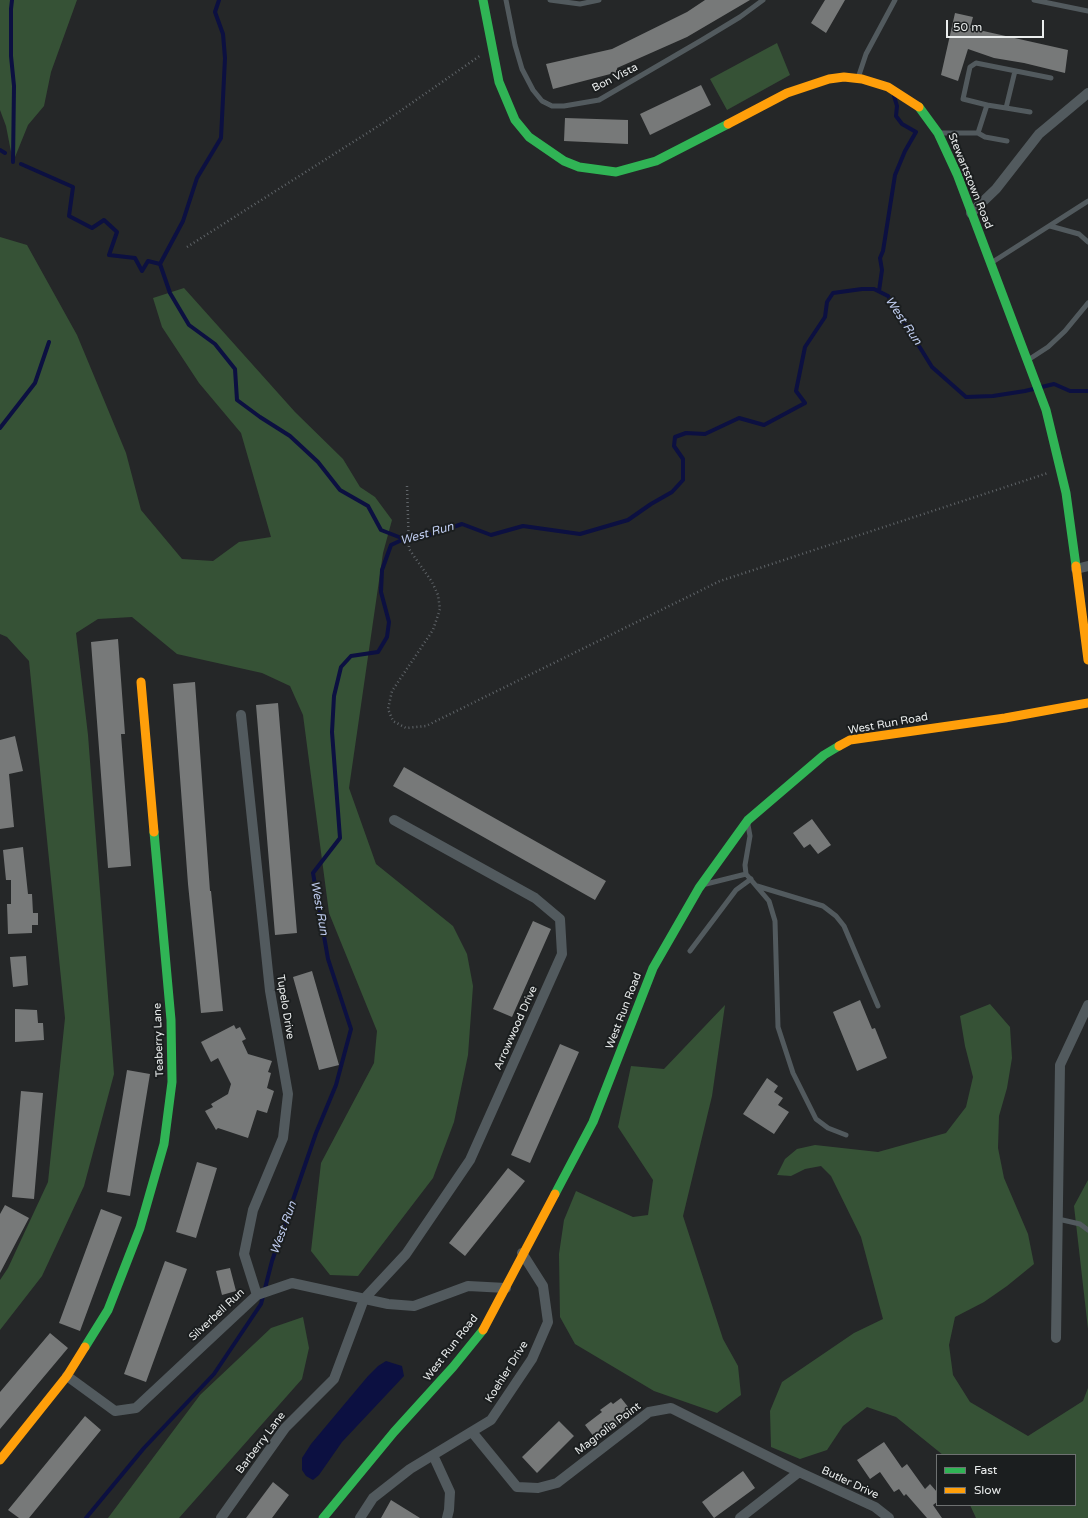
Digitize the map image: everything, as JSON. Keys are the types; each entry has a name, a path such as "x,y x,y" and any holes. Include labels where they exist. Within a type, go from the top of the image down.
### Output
{"street":[{"name":"Stewartstown Road","path":"483,0 499,82 515,120 529,136 564,161 580,167 599,171 616,172 656,161 690,145 787,93 829,79 844,77 858,78 888,87 917,105 938,133 957,174 1046,410 1062,468 1088,660"},
{"path":"971,213 996,189 1039,134 1088,93"},
{"path":"1076,569 1088,566"},
{"name":"Teaberry Lane","path":"0,1460 67,1376 108,1310 140,1228 164,1144 172,1082 171,1020 141,682"},
{"name":"West Run Road","path":"323,1518 394,1432 453,1367 482,1330 506,1288 522,1253 593,1122 653,968 702,885 748,820 824,755 850,740 1005,718 1088,703"},
{"name":"Tupelo Drive","path":"241,715 270,991 288,1094 283,1138 253,1210 244,1254 257,1295"},
{"name":"Arrowwood Drive","path":"364,1299 406,1254 470,1160 562,954 560,919 535,898 394,820"},
{"path":"1056,1338 1060,1065 1088,1006"},
{"name":"Koehler Drive","path":"360,1518 373,1498 410,1469 491,1420 532,1359 548,1322 543,1286 522,1253"},
{"name":"Silverbell Run","path":"67,1376 115,1411 136,1408 257,1295 292,1283 388,1304 414,1306 468,1286 506,1288"},
{"name":"Barberry Lane","path":"221,1518 285,1428 334,1379 364,1299"},
{"name":"Magnolia Point","path":"472,1432 517,1487 538,1488 556,1483 649,1412 671,1408 799,1472"},
{"path":"433,1455 450,1492 447,1518"},
{"path":"740,1518 799,1472"},
{"name":"Butler Drive","path":"799,1472 875,1507 889,1518"}],"lane":[{"name":"Bon Vista","path":"506,0 515,46 522,69 533,90 542,101 552,106 564,106 600,100 740,17 763,0"},
{"path":"550,0 580,4 599,0"},
{"path":"858,78 866,54 895,0"},
{"path":"1034,0 1088,11"},
{"path":"1030,112 987,105 963,99 970,67 976,63 1052,78"},
{"path":"1006,108 1015,71"},
{"path":"978,133 987,105"},
{"path":"938,133 978,133 985,137 1007,141"},
{"path":"990,264 1088,201"},
{"path":"1050,226 1079,234 1088,242"},
{"path":"1028,360 1048,347 1065,331 1088,304"},
{"path":"748,820 750,836 745,865 746,874 769,901 775,921 778,1027 793,1073 816,1119 828,1128 846,1135"},
{"path":"702,885 746,874"},
{"path":"690,951 736,890 751,879"},
{"path":"756,885 823,906 836,916 844,926 878,1006"},
{"path":"1058,1219 1080,1224 1088,1230"}],"path":[{"path":"187,247 380,125 486,51"},
{"path":"407,486 409,548 432,582 438,595 440,609 432,630 392,691 388,709 393,721 406,728 426,726 720,581 1062,468"}],"green space":[{"path":"0,0 77,0 51,72 44,106 28,125 13,162 6,126 0,110"},
{"path":"777,43 790,75 727,110 710,79"},
{"path":"0,237 27,245 77,335 126,453 141,510 182,559 213,561 239,542 271,537 241,433 199,383 162,327 153,298 184,288 295,412 343,459 360,487 375,497 392,520 383,553 349,788 376,864 453,926 467,954 473,986 468,1055 454,1122 433,1178 358,1276 330,1275 311,1251 321,1163 374,1063 377,1031 329,913 303,715 290,686 262,673 177,654 132,617 98,619 76,633 88,735 114,1074 84,1186 42,1276 0,1330 0,1280 8,1268 48,1182 65,1018 29,661 7,637 0,634"},
{"path":"990,1004 1010,1027 1012,1058 1007,1088 999,1116 998,1148 1004,1178 1028,1234 1034,1264 984,1302 955,1317 949,1345 953,1375 970,1402 1028,1436 1083,1401 1088,1388 1088,1518 976,1518 970,1506 1076,1506 1076,1454 942,1454 896,1417 867,1407 843,1426 827,1450 800,1459 771,1447 770,1411 782,1382 854,1333 883,1319 861,1237 831,1176 821,1166 805,1169 791,1176 777,1175 785,1159 797,1149 815,1145 878,1152 946,1133 966,1107 973,1077 965,1046 960,1016"},
{"path":"725,1005 712,1096 683,1216 723,1339 738,1366 741,1395 717,1413 654,1391 575,1344 560,1317 559,1254 564,1220 576,1191 633,1217 648,1215 653,1180 618,1127 631,1066 664,1069"},
{"path":"1088,1180 1088,1329 1074,1206"},
{"path":"303,1317 309,1348 302,1379 179,1518 108,1518 200,1395 271,1328"}],"shaded area":[{"path":"386,1361 402,1366 404,1376 342,1442 319,1475 313,1480 306,1476 302,1470 302,1458 311,1444 368,1376 378,1366"}],"building":[{"path":"705,0 750,0 687,37 617,68 618,72 553,89 546,64 612,49 687,12"},
{"path":"825,0 845,0 826,33 811,23"},
{"path":"955,13 973,17 970,28 1068,50 1065,73 1024,63 994,58 968,49 958,81 941,75"},
{"path":"701,85 711,105 650,135 640,114"},
{"path":"565,118 628,120 628,144 564,141"},
{"path":"118,639 125,734 121,734 131,866 108,868 91,642"},
{"path":"195,682 210,891 223,1011 201,1013 188,884 173,684"},
{"path":"278,703 297,933 275,935 256,705"},
{"path":"15,736 23,771 9,774 14,827 0,829 0,740"},
{"path":"404,767 606,881 595,900 393,786"},
{"path":"812,819 831,845 818,854 810,844 804,848 793,833"},
{"path":"23,847 28,894 32,894 33,913 38,913 38,925 32,925 32,933 8,934 7,904 11,904 11,880 6,880 3,850"},
{"path":"533,921 551,929 512,1017 493,1009"},
{"path":"26,956 28,985 13,987 10,957"},
{"path":"312,971 339,1065 319,1070 293,977"},
{"path":"860,1000 872,1029 875,1028 887,1058 857,1071 833,1012"},
{"path":"15,1009 37,1010 38,1023 43,1023 44,1040 15,1042"},
{"path":"234,1025 236,1029 240,1027 246,1039 242,1041 248,1054 272,1061 268,1072 271,1073 267,1088 274,1091 267,1113 257,1110 248,1138 218,1128 216,1130 205,1111 213,1107 211,1104 228,1094 231,1084 218,1058 211,1062 201,1042"},
{"path":"560,1044 579,1052 530,1163 511,1155"},
{"path":"127,1070 150,1074 130,1196 107,1192"},
{"path":"767,1078 778,1086 774,1092 783,1098 778,1105 789,1112 774,1134 743,1114"},
{"path":"21,1091 43,1093 34,1199 12,1197"},
{"path":"197,1162 217,1168 196,1238 176,1232"},
{"path":"508,1168 525,1181 465,1256 449,1243"},
{"path":"5,1205 29,1218 0,1273 0,1214"},
{"path":"101,1209 122,1217 80,1331 59,1323"},
{"path":"165,1261 187,1269 146,1382 124,1374"},
{"path":"230,1268 236,1291 222,1295 216,1271"},
{"path":"50,1333 68,1348 0,1429 0,1392"},
{"path":"621,1398 633,1413 597,1441 585,1425 602,1412 600,1410 611,1402 613,1404"},
{"path":"85,1416 101,1430 29,1518 19,1518 8,1510"},
{"path":"559,1421 574,1436 537,1473 522,1457"},
{"path":"884,1442 902,1468 907,1464 925,1489 930,1484 936,1491 936,1503 933,1505 942,1518 927,1518 906,1494 904,1496 899,1489 894,1492 880,1472 870,1479 857,1460"},
{"path":"743,1471 755,1488 714,1518 702,1502"},
{"path":"273,1482 289,1495 272,1518 246,1518"},
{"path":"391,1500 420,1518 381,1518"}],"waterway":[{"path":"12,0 11,56 14,86 13,162"},
{"path":"160,264 183,221 197,178 221,138 225,58 223,34 215,12 219,0"},
{"path":"879,291 882,270 880,258 883,251 895,175 905,151 916,132 902,124 896,116 897,106 894,96"},
{"path":"0,150 5,153"},
{"path":"21,164 73,187 69,216 92,228 104,220 117,232 109,255 135,258 142,271 148,261 160,264 170,293 189,325 215,344 235,369 237,400 290,436 318,462 340,490 368,506 381,530 404,539"},
{"name":"West Run","path":"86,1518 144,1448 214,1374 261,1304 272,1261 316,1133 336,1085 351,1029 328,959 313,873 340,838 332,732 334,696 341,667 351,656 378,652 387,637 389,622 381,592 382,570 391,545 404,539 421,538 462,524 491,535 523,526 580,534 628,520 672,492 683,480 683,459 674,446 675,437 686,433 705,434 739,418 764,425 805,403 796,391 805,347 825,317 827,302 833,293 874,289 888,296 932,367 966,397 993,396 1025,391 1054,384 1070,391 1088,391"},
{"path":"0,428 35,383 49,342"}],"traffic: fast":[{"path":"483,0 499,82 515,120 529,137 564,161 579,167 616,172 656,161 728,124"},
{"path":"919,107 938,133 957,174 1046,410 1066,493 1076,566"},
{"path":"555,1194 593,1122 653,968 699,888 748,820 824,755 839,746"},
{"path":"85,1347 108,1310 140,1228 164,1144 172,1082 171,1020 154,832"},
{"path":"323,1518 394,1432 453,1367 483,1330"}],"traffic: slow":[{"path":"728,124 787,93 829,79 844,77 862,79 888,87 919,107"},
{"path":"1076,566 1088,660"},
{"path":"141,682 154,832"},
{"path":"839,746 850,740 1005,718 1088,703"},
{"path":"483,1330 555,1194"},
{"path":"0,1460 67,1376 85,1347"}]}
